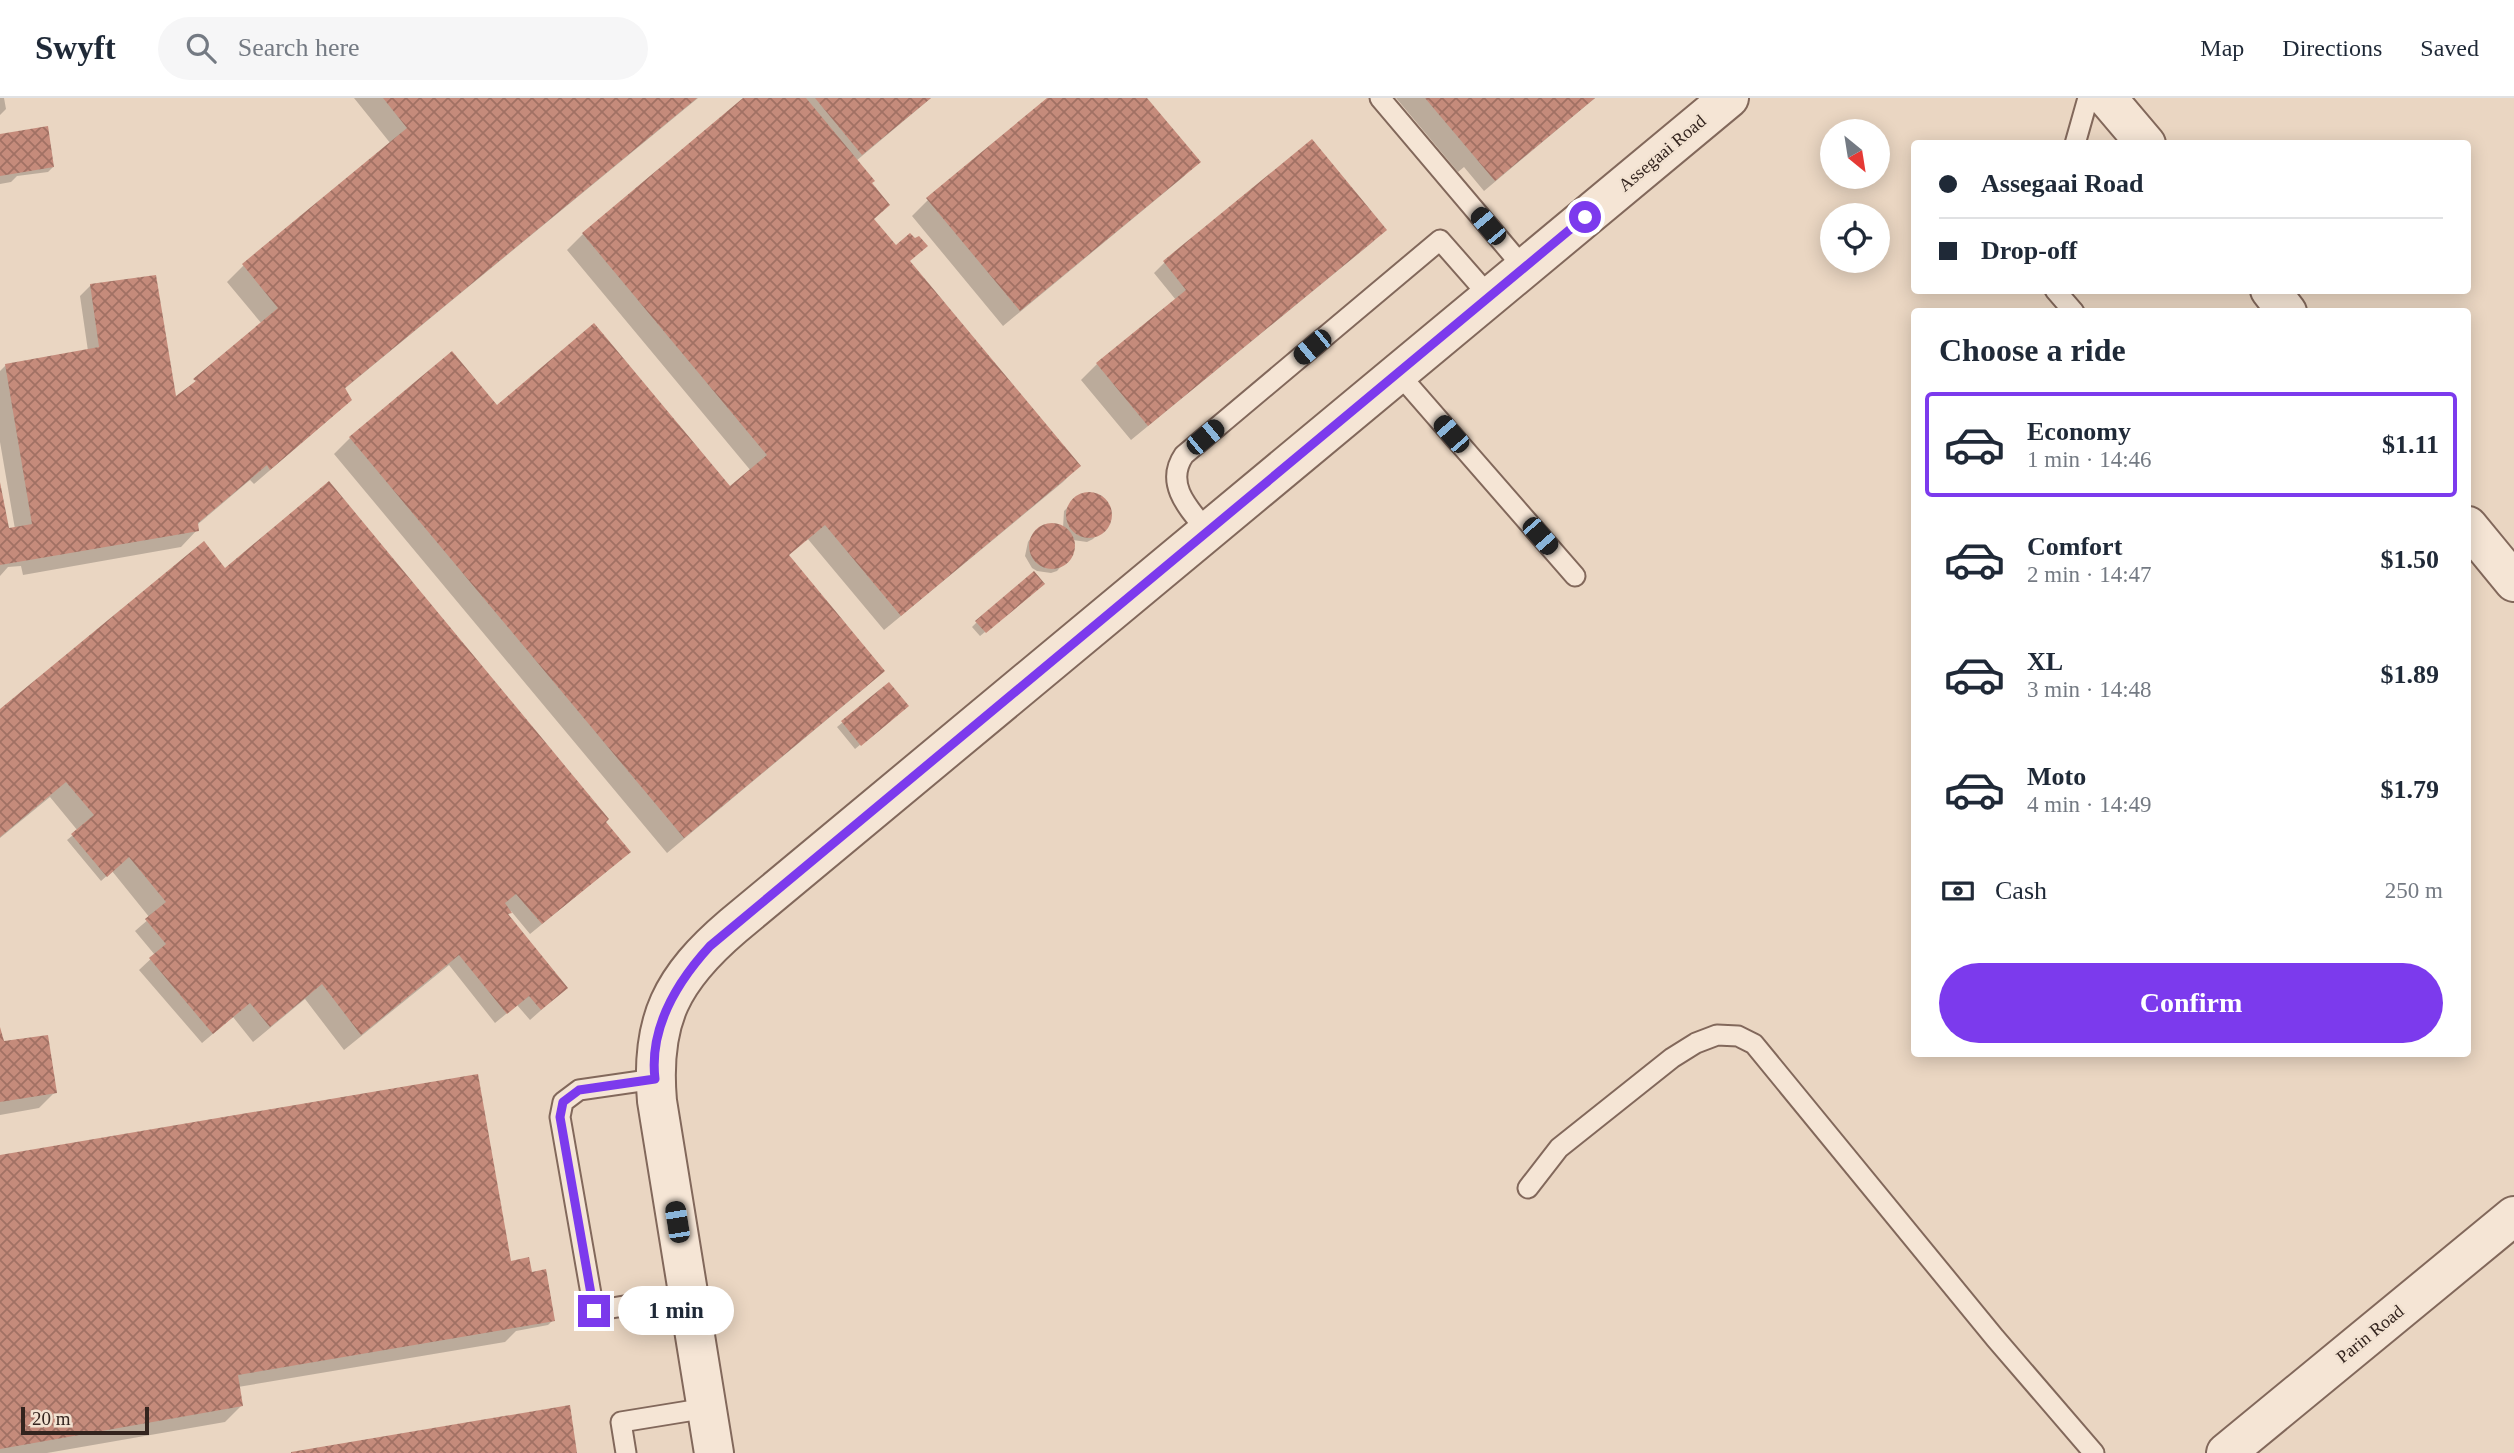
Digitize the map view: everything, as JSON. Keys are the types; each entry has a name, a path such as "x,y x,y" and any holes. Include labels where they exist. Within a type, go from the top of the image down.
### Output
{"street":[{"name":"Assegaai Road","path":"714,1453 655,1079 662,1020 690,967 710,946 1729,98"},
{"path":"2108,98 2143,140"},
{"path":"2273,294 2284,308"},
{"path":"2471,530 2514,582"},
{"name":"Parin Road","path":"2226,1453 2514,1216"}],"lane":[{"path":"1380,98 1524,268"},
{"path":"2076,140 2088,98"},
{"path":"1208,531 1185,504 1176,482 1175,474 1184,455 1440,240 1490,297"},
{"path":"2058,294 2071,308"},
{"path":"1398,373 1575,576"},
{"path":"1528,1188 1559,1148 1672,1058 1696,1042 1717,1035 1738,1036 1754,1044 2094,1453"},
{"path":"655,1079 579,1090 563,1102 560,1117 594,1311 689,1295"},
{"path":"626,1453 621,1422 707,1408"}],"building":[{"path":"383,98 697,98 345,388 352,400 270,470 267,465 198,523 199,531 0,565 0,482 9,528 32,524 5,364 99,347 90,284 156,275 176,396 278,308 242,264 407,128"},
{"path":"743,98 806,98 875,181 872,183 890,205 874,219 896,245 910,233 915,238 919,236 928,246 910,261 1081,466 901,616 825,525 789,555 885,671 684,838 349,437 452,351 497,405 594,323 730,486 767,455 582,233"},
{"path":"815,98 931,98 862,155"},
{"path":"1047,98 1147,98 1201,162 1020,311 926,198"},
{"path":"1425,98 1595,98 1495,181"},
{"path":"48,126 54,167 0,176 0,134"},
{"path":"1312,139 1387,230 1148,426 1096,363 1186,290 1163,261"},
{"path":"329,481 609,819 606,822 631,852 542,924 516,894 505,903 512,913 508,914 568,988 541,1010 529,996 507,1014 459,955 361,1035 322,984 270,1027 250,1003 213,1034 149,958 166,944 145,919 166,902 129,857 107,877 71,834 94,815 66,782 0,837 0,709 204,541 225,568"},
{"path":"1089,492 1105,499 1112,515 1105,531 1089,538 1073,531 1066,515 1073,499"},
{"path":"1052,523 1068,530 1075,546 1068,562 1052,569 1036,562 1029,546 1036,530"},
{"path":"1034,571 1045,584 986,633 975,621"},
{"path":"889,682 909,706 861,746 841,721"},
{"path":"0,1027 4,1041 48,1035 57,1093 0,1102"},
{"path":"478,1074 511,1261 529,1257 532,1272 546,1269 555,1321 238,1375 243,1406 0,1449 0,1155"},
{"path":"570,1405 577,1453 291,1453 291,1452"}],"route":[{"path":"594,1311 560,1117 563,1102 579,1090 655,1079 662,1020 690,967 710,946 1585,217"}]}
